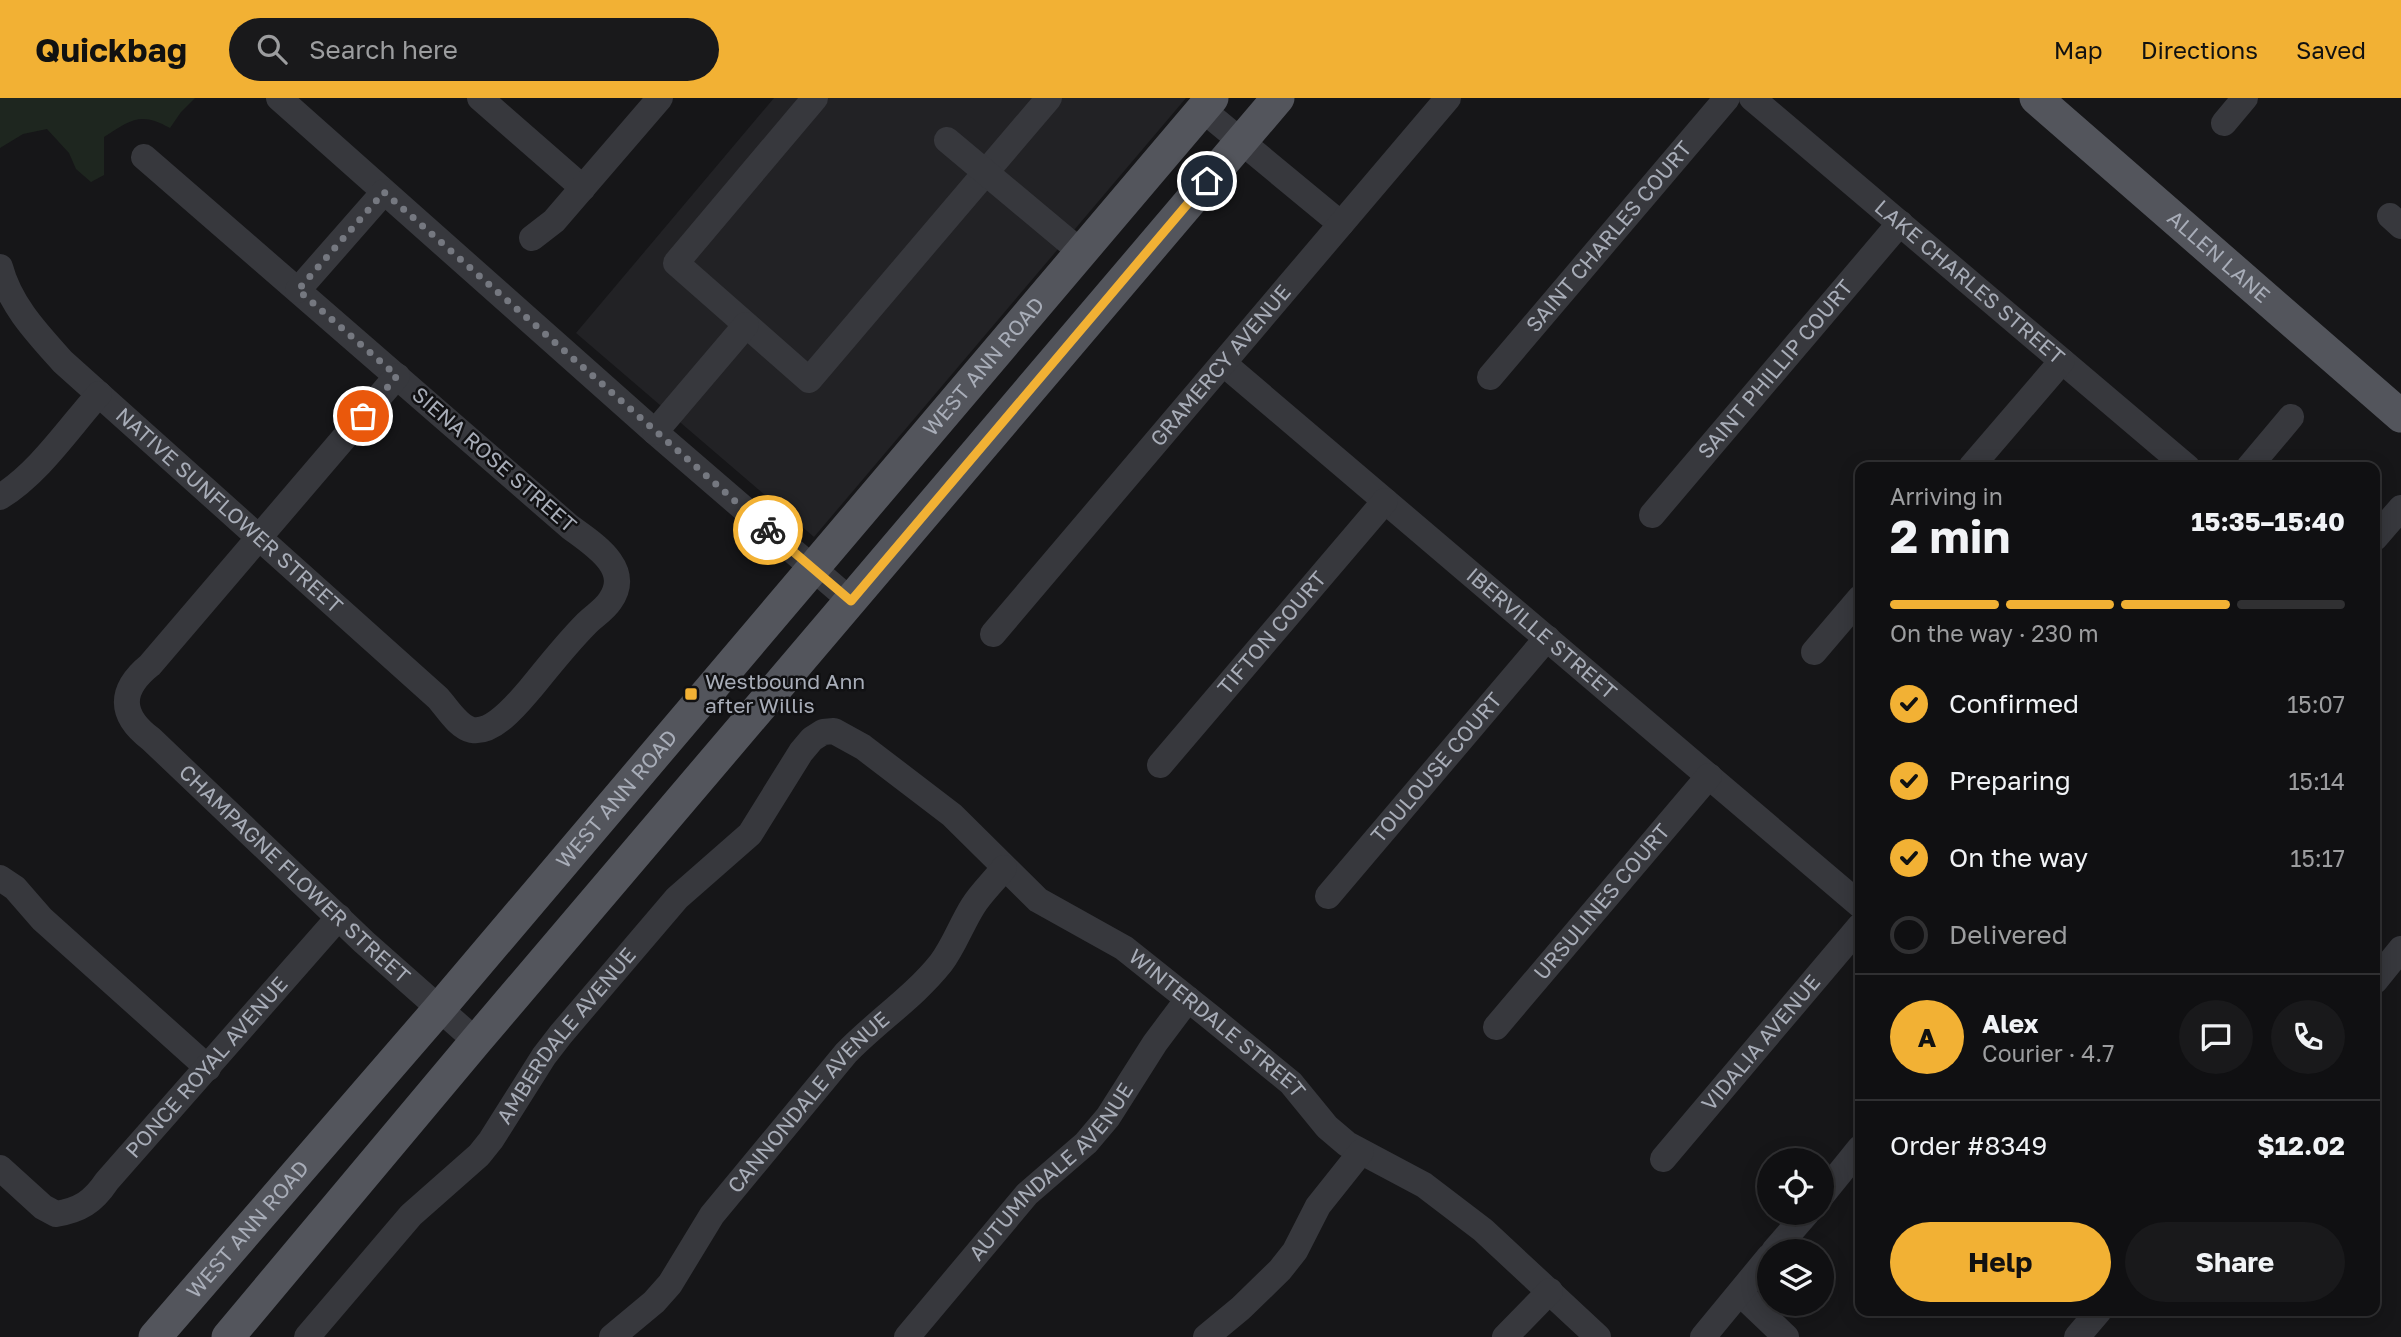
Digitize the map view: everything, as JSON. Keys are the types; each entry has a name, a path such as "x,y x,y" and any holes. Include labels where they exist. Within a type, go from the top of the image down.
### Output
{"main road":[{"path":"228,1337 476,1041 1278,98"},
{"name":"ALLEN LANE","path":"2036,98 2401,416"},
{"name":"WEST ANN ROAD","path":"155,1337 439,1009 1207,104"},
{"path":"985,443 1078,297 1084,274 1082,253"}],"street":[{"path":"279,98 655,432 851,601"},
{"path":"480,98 583,188"},
{"path":"532,238 554,221 660,98"},
{"path":"815,98 676,263 810,380 1049,98"},
{"name":"GRAMERCY AVENUE","path":"993,634 1448,98"},
{"name":"SAINT CHARLES COURT","path":"1490,377 1727,98"},
{"name":"LAKE CHARLES STREET","path":"1752,98 2182,462"},
{"path":"2224,124 2245,98"},
{"path":"1207,104 1241,141 1341,224"},
{"path":"947,140 1082,253"},
{"name":"SIENA ROSE STREET","path":"144,157 570,527 603,551 612,563 617,586 610,601 587,623 511,711 484,729"},
{"path":"298,290 384,192"},
{"name":"SAINT PHILLIP COURT","path":"1652,514 1900,223"},
{"name":"NATIVE SUNFLOWER STREET","path":"0,267 12,298 30,325 63,362 438,698 460,723 472,730 484,729"},
{"path":"655,432 746,325"},
{"path":"1975,462 2062,361"},
{"name":"IBERVILLE STREET","path":"1223,363 1855,901"},
{"path":"259,537 397,376"},
{"path":"0,498 14,489 34,469 99,394"},
{"path":"2253,462 2291,416"},
{"name":"TIFTON COURT","path":"1160,765 1385,501"},
{"path":"2380,532 2401,508"},
{"name":"CHAMPAGNE FLOWER STREET","path":"259,537 150,665 131,683 126,702 136,728 152,739 364,942 476,1041"},
{"path":"1814,652 1855,604"},
{"name":"TOULOUSE COURT","path":"1328,896 1547,638"},
{"name":"WINTERDALE STREET","path":"823,732 834,731 863,747 952,815 1038,900 1124,948 1291,1083 1327,1127 1347,1144 1424,1185 1447,1202 1483,1230 1598,1337"},
{"name":"AMBERDALE AVENUE","path":"307,1337 411,1215 479,1155 502,1125 544,1056 561,1034 677,898 750,834 801,752 812,739 823,732"},
{"name":"URSULINES COURT","path":"1496,1027 1709,776"},
{"name":"CANNONDALE AVENUE","path":"612,1337 654,1302 670,1284 712,1215 846,1053 870,1028 892,1013 936,969 974,905 1004,868"},
{"path":"0,878 15,888 42,919 208,1068"},
{"name":"PONCE ROYAL AVENUE","path":"0,1168 43,1207 56,1214 81,1209 96,1197 107,1181 339,917"},
{"name":"VIDALIA AVENUE","path":"1663,1158 1855,932"},
{"path":"2380,975 2401,949"},
{"name":"AUTUMNDALE AVENUE","path":"907,1337 1027,1194 1086,1143 1101,1125 1155,1043 1188,999"},
{"path":"1206,1337 1280,1270 1295,1251 1318,1206 1362,1152"},
{"path":"1834,1180 1855,1154"},
{"path":"1784,1239 1797,1225"},
{"path":"1703,1337 1757,1272"},
{"path":"1505,1337 1550,1291"},
{"path":"1740,1293 1786,1337"},
{"path":"2077,1337 2095,1316"}],"shaded area":[{"path":"0,98 195,98 170,128 143,119 129,122 104,137 104,175 91,182 76,169 69,153 47,129 23,134 0,148"},
{"path":"774,98 1186,98 814,537 576,333"}],"way so far":[{"path":"363,416 397,376 298,290 384,192 768,530"}],"place":[{"name":"Westbound Ann after Willis","path":"691,694"}],"route":[{"path":"768,530 851,601 1207,181"}]}
